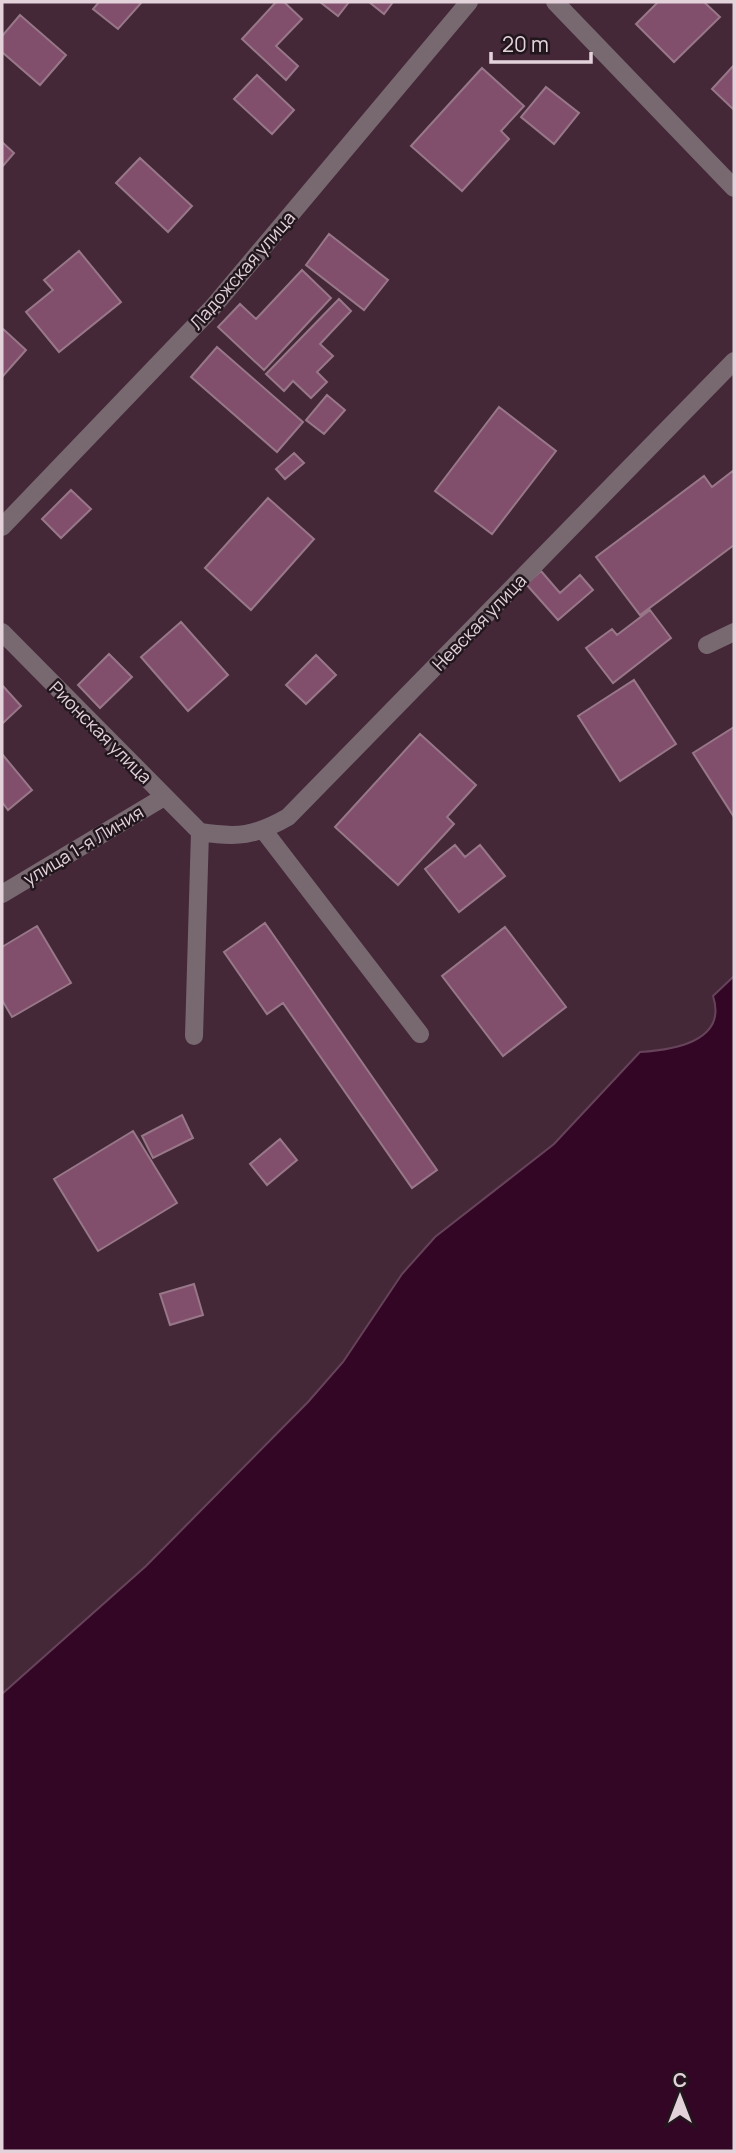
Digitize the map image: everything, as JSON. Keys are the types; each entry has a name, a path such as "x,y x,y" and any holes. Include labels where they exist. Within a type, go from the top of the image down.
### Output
{"street":[{"name":"Ладожская улица","path":"2,527 213,307 469,2"},
{"path":"555,2 734,188"},
{"name":"Невская улица","path":"200,832 233,837 264,831 288,817 734,361"},
{"name":"Рионская улица","path":"2,632 200,832"},
{"path":"707,645 734,632"},
{"name":"улица 1-я Линия","path":"2,894 164,797"},
{"path":"264,831 420,1034"},
{"path":"194,1036 200,832"}],"shaded area":[{"path":"734,976 734,2151 2,2151 2,1694 146,1566 308,1402 343,1362 402,1274 435,1237 554,1144 640,1052 681,1046 705,1033 712,1024 715,1012 713,996"}],"building":[{"path":"99,2 142,2 118,29 93,9"},
{"path":"276,2 284,2 302,19 276,46 298,66 286,80 242,39"},
{"path":"320,2 349,2 338,16"},
{"path":"369,2 393,2 384,14"},
{"path":"658,2 704,2 720,17 674,62 636,24"},
{"path":"20,15 66,55 40,85 2,52 2,36"},
{"path":"734,65 734,110 712,89"},
{"path":"482,68 524,106 501,131 509,139 462,191 411,146"},
{"path":"257,75 294,110 272,134 234,99"},
{"path":"546,87 579,113 554,144 521,117"},
{"path":"2,142 14,153 2,167"},
{"path":"140,158 192,206 168,232 116,183"},
{"path":"329,234 388,280 364,310 306,265"},
{"path":"79,251 121,302 59,352 26,312 53,290 44,280"},
{"path":"302,270 331,298 264,370 218,327 240,304 256,319"},
{"path":"339,299 351,311 320,344 333,356 317,372 327,382 311,398 293,381 284,391 266,374"},
{"path":"2,328 26,350 2,377"},
{"path":"217,347 303,422 277,452 191,377"},
{"path":"327,395 345,410 324,434 306,420"},
{"path":"499,407 556,451 492,534 435,491"},
{"path":"294,453 304,463 285,479 276,469"},
{"path":"734,470 734,545 640,615 596,557 704,476 712,487"},
{"path":"71,490 91,509 61,538 42,519"},
{"path":"268,498 314,539 251,610 205,568"},
{"path":"541,571 560,593 580,575 593,590 558,620 526,584"},
{"path":"650,610 671,638 613,683 586,648 612,629 617,635"},
{"path":"181,622 228,675 188,711 141,657"},
{"path":"109,654 132,677 100,708 78,685"},
{"path":"316,655 336,675 306,704 286,685"},
{"path":"634,680 676,744 620,781 578,716"},
{"path":"2,685 21,706 2,724"},
{"path":"734,727 734,817 693,753"},
{"path":"420,734 476,785 447,817 454,824 398,885 335,827"},
{"path":"2,754 32,790 8,810 2,802"},
{"path":"455,845 465,857 480,845 505,876 459,912 425,869"},
{"path":"265,923 437,1170 412,1188 283,1003 267,1014 224,952"},
{"path":"37,926 71,983 12,1017 2,1000 2,947"},
{"path":"505,927 566,1007 503,1056 442,976"},
{"path":"182,1115 193,1138 153,1158 142,1136"},
{"path":"133,1131 177,1203 98,1251 54,1179"},
{"path":"280,1139 297,1160 267,1185 250,1164"},
{"path":"194,1284 203,1315 170,1325 160,1294"}]}
